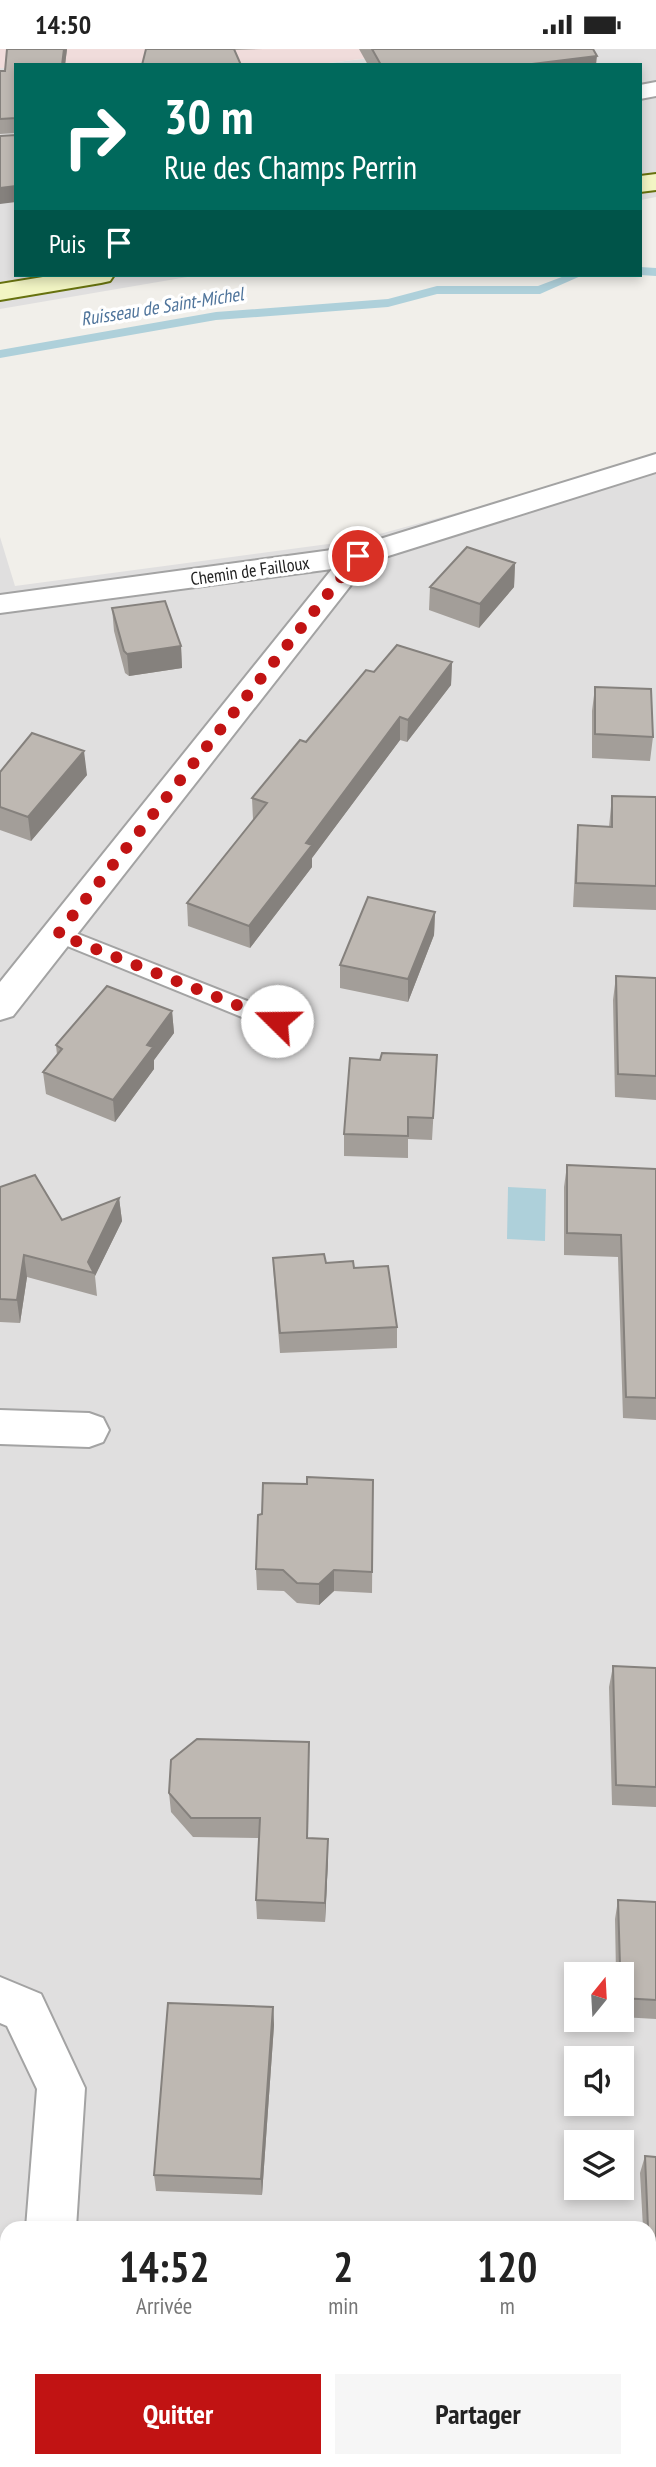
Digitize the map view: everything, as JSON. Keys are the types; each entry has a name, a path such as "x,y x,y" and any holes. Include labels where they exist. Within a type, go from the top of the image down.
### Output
{"main road":[{"path":"0,292 89,277"}],"street":[{"name":"Chemin de Failloux","path":"0,604 358,556 656,463"},
{"path":"0,1007 358,556"},
{"path":"0,1427 89,1430"},
{"path":"0,2000 24,2010 61,2088 52,2221"}],"lane":[{"path":"58,934 277,1021"}],"shaded area":[{"path":"0,49 442,49 328,63 14,63 14,68 0,68"},
{"path":"442,49 656,49 656,197 642,200 642,63 329,63"},
{"path":"0,68 14,68 14,277 187,277 0,309"},
{"path":"656,458 656,2221 0,2221 0,537 15,586 358,540"}],"water":[{"path":"508,1187 546,1189 545,1241 507,1239"}],"building":[{"path":"7,49 64,49 62,63 14,63 14,118 0,119 0,71 5,71"},
{"path":"146,49 234,49 240,63 142,63"},
{"path":"372,49 593,49 597,56 540,63 380,63"},
{"path":"14,135 14,186 0,188 0,136"},
{"path":"467,547 515,563 480,604 430,587"},
{"path":"165,601 181,646 127,654 112,608"},
{"path":"397,645 452,662 408,720 400,717 306,843 312,845 249,926 187,903 267,803 252,798 300,740 306,742 366,670 374,672"},
{"path":"595,687 651,689 653,737 595,734"},
{"path":"32,733 84,751 28,817 0,807 0,772"},
{"path":"612,796 656,797 656,886 576,883 578,825 612,827"},
{"path":"368,897 435,912 408,979 340,965"},
{"path":"616,976 656,978 656,1076 618,1074"},
{"path":"107,986 172,1011 147,1045 153,1047 113,1100 43,1072 62,1049 56,1045"},
{"path":"382,1053 437,1055 433,1118 408,1117 408,1136 344,1134 350,1058 380,1060"},
{"path":"567,1165 656,1169 656,1398 626,1397 621,1235 567,1233"},
{"path":"35,1175 62,1220 119,1198 88,1262 94,1273 24,1255 17,1300 0,1299 0,1187"},
{"path":"324,1254 326,1263 353,1261 354,1268 388,1266 397,1327 280,1333 273,1258"},
{"path":"307,1477 373,1480 372,1572 334,1570 319,1584 297,1583 283,1570 256,1569 258,1515 262,1514 263,1483 307,1484"},
{"path":"613,1666 656,1668 656,1787 616,1785"},
{"path":"197,1739 309,1742 307,1838 328,1839 325,1903 256,1900 260,1818 191,1818 169,1793 171,1760"},
{"path":"618,1900 656,1902 656,2000 634,1999 634,1962 620,1962"},
{"path":"168,2003 273,2007 261,2179 154,2175"},
{"path":"645,2156 656,2157 656,2221 648,2221"}],"waterway":[{"name":"Ruisseau de Saint-Michel","path":"642,271 656,272"},
{"name":"Ruisseau de Saint-Michel","path":"0,354 216,316 388,303 437,290 540,290 572,277"}],"route":[{"path":"277,1021 58,934 358,556"}]}
